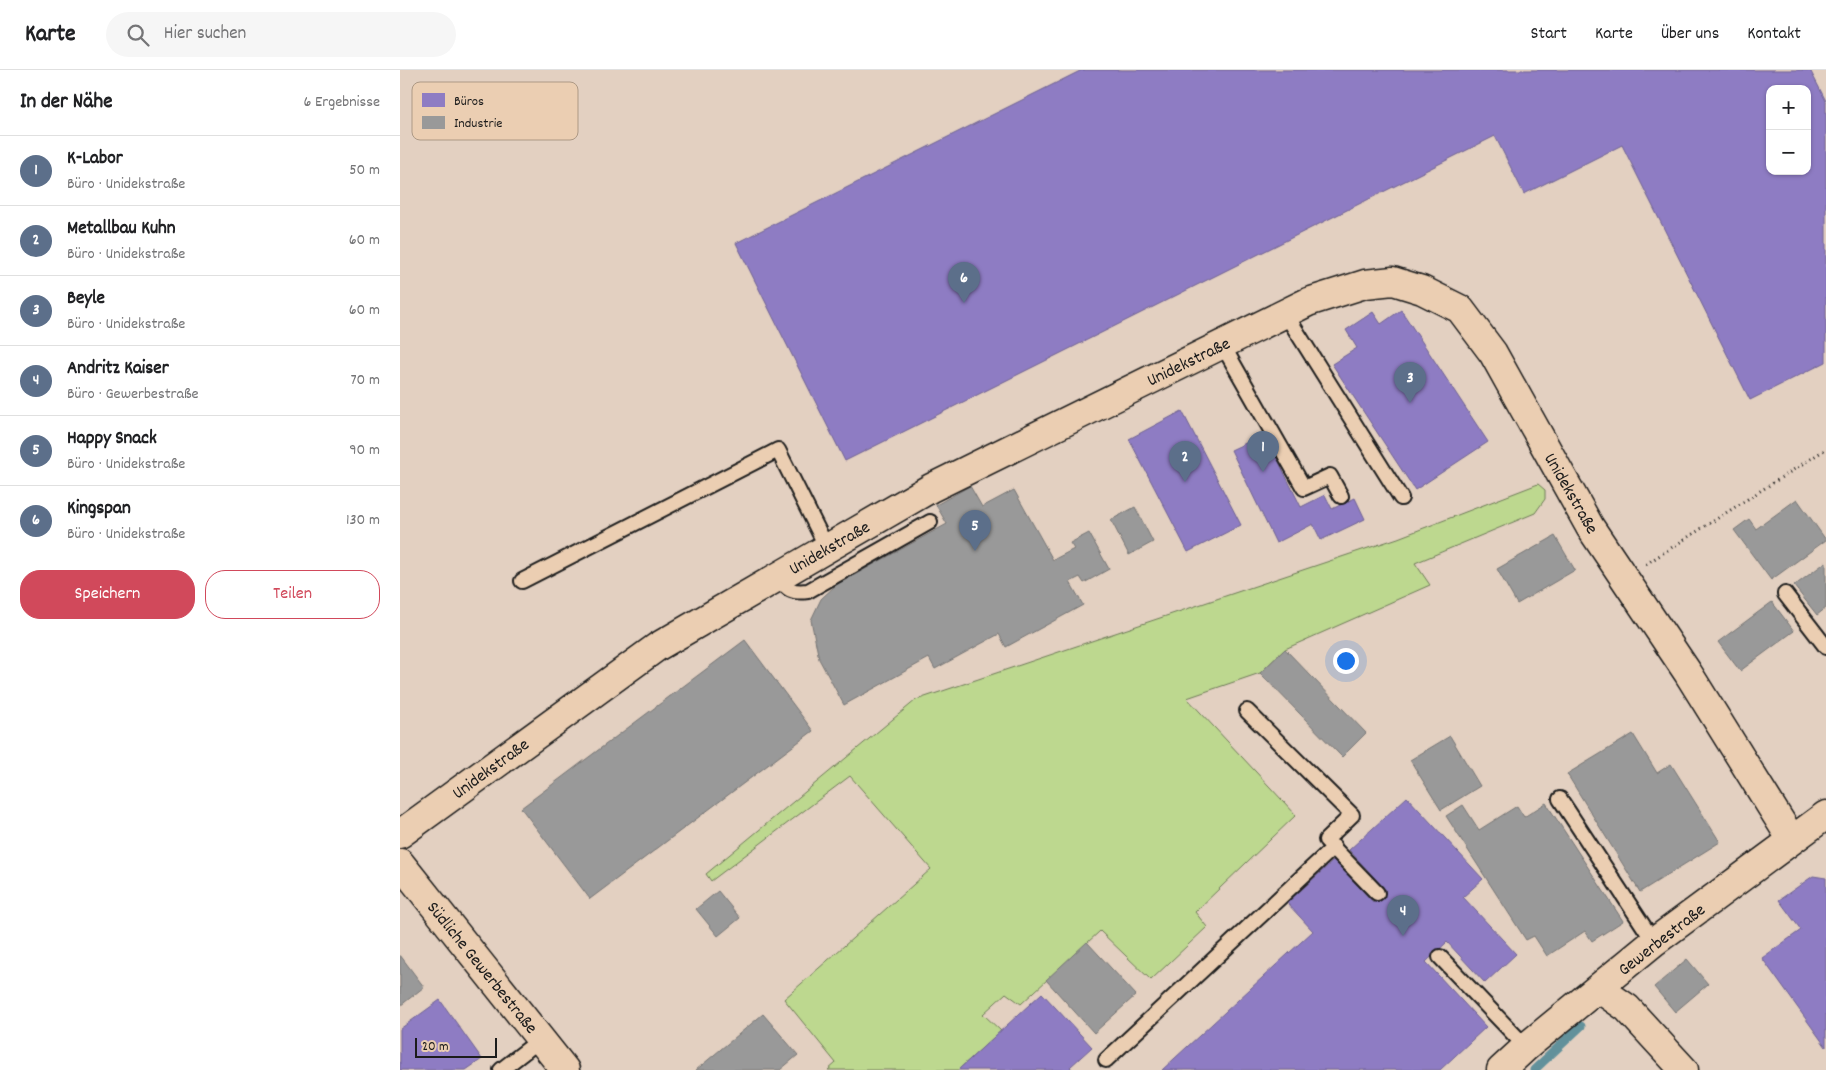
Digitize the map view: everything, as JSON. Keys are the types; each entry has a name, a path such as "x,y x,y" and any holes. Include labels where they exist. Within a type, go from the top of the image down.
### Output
{"street":[{"name":"Unidekstraße","path":"400,834 657,646 932,488 1308,302 1365,284 1393,281 1422,290 1460,309 1493,353 1590,526 1688,673 1792,840"},
{"name":"Gewerbestraße","path":"1501,1070 1526,1047 1654,942 1826,815"},
{"name":"Südliche Gewerbestraße","path":"400,863 566,1070"},
{"path":"1598,988 1627,1008 1684,1070"}],"lane":[{"path":"1285,313 1401,498"},
{"path":"1222,344 1304,488 1330,476 1341,496"},
{"path":"522,581 778,450 827,548"},
{"path":"778,577 786,588 794,593 808,591 930,522"},
{"path":"1785,594 1826,648"},
{"path":"1247,711 1352,815 1326,840 1377,893"},
{"path":"1560,799 1654,942"},
{"path":"1106,1060 1334,848"},
{"path":"1440,957 1526,1047"},
{"path":"501,1070 541,1039"}],"path":[{"path":"1625,578 1826,448"}],"green space":[{"path":"1538,484 1545,490 1545,499 1535,513 1415,563 1430,585 1285,649 1260,673 1187,698 1296,815 1195,912 1207,927 1151,980 1100,931 1021,1004 1006,993 983,1014 1001,1031 958,1070 828,1070 836,1063 784,999 931,869 850,776 711,881 706,874 916,700 1398,538"}],"building: Büros":[{"path":"1082,70 1810,70 1826,101 1826,362 1750,400 1622,145 1524,194 1495,136 845,461 736,243"},
{"path":"1401,310 1488,442 1415,490 1332,364 1357,348 1346,330 1373,312 1381,324"},
{"path":"1182,411 1241,525 1188,552 1129,439"},
{"path":"1265,434 1301,507 1325,495 1332,509 1355,498 1365,519 1321,540 1313,524 1276,543 1231,450"},
{"path":"1407,797 1483,879 1463,897 1516,954 1485,983 1447,942 1426,962 1486,1027 1440,1070 1162,1070 1313,931 1287,903 1334,860 1373,902 1386,890 1349,850"},
{"path":"1813,876 1826,878 1826,1047 1762,958 1801,930 1779,900"},
{"path":"1042,993 1092,1047 1070,1067 1073,1070 958,1070"},
{"path":"440,1000 482,1059 466,1070 400,1070 400,1029"}],"building: Industrie":[{"path":"970,486 982,507 1014,490 1053,560 1074,549 1070,543 1089,533 1109,569 1084,583 1080,577 1070,582 1083,605 1006,647 999,634 935,669 929,658 844,705 819,659 811,620 821,599 836,585 947,524 936,505"},
{"path":"1797,499 1826,540 1771,580 1734,530 1749,519 1756,529"},
{"path":"1135,507 1153,542 1129,555 1111,520"},
{"path":"1555,536 1575,570 1517,604 1497,569"},
{"path":"1826,562 1826,608 1817,615 1794,586"},
{"path":"1772,602 1794,631 1740,671 1718,642"},
{"path":"745,640 813,731 590,899 521,808"},
{"path":"1285,649 1366,733 1342,757 1260,673"},
{"path":"1633,734 1657,773 1671,764 1720,842 1640,892 1567,774"},
{"path":"1450,736 1480,786 1441,810 1410,760"},
{"path":"1546,803 1623,921 1592,941 1585,931 1547,956 1534,936 1526,940 1446,816 1463,805 1479,830 1517,806 1524,817"},
{"path":"718,891 740,918 718,936 696,909"},
{"path":"1087,942 1136,995 1094,1033 1046,980"},
{"path":"400,955 424,987 400,1006"},
{"path":"1687,959 1708,984 1675,1012 1654,987"},
{"path":"763,1014 798,1055 780,1070 696,1070"}],"waterway":[{"path":"1534,1070 1581,1026"}],"place":[{"name":"Kingspan","path":"964,303"},
{"name":"Beyle","path":"1410,403"},
{"name":"K-Labor","path":"1263,472"},
{"name":"Metallbau Kuhn","path":"1185,482"},
{"name":"Happy Snack","path":"975,551"},
{"name":"Andritz Kaiser","path":"1403,936"}]}
